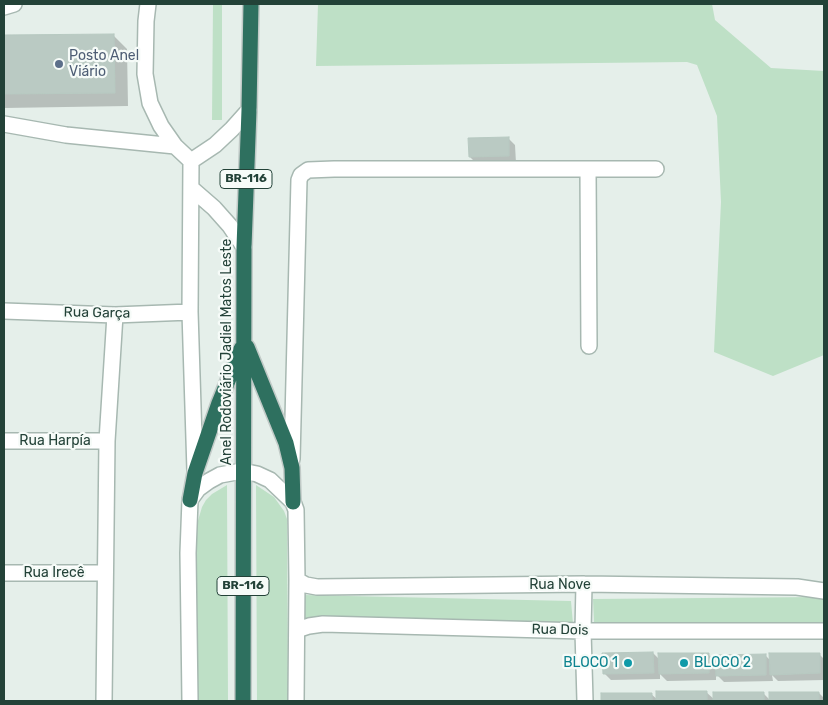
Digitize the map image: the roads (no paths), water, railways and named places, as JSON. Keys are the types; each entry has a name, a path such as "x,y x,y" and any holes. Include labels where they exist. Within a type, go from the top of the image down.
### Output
{"highway":[{"name":"Anel Rodoviário Jadiel Matos Leste","path":"243,701 242,471 244,247 251,4"},
{"path":"244,341 286,443 292,468 294,502"},
{"path":"190,500 195,473 219,403 244,341"}],"street":[{"path":"4,8 14,4"},
{"path":"148,4 145,74 150,103 160,126 175,146 191,161 190,312 195,473"},
{"path":"191,161 215,145 249,110"},
{"path":"4,124 66,135 175,146"},
{"path":"292,468 299,180 301,175 308,170 334,169 656,169"},
{"path":"588,170 589,346"},
{"path":"191,188 230,226 244,247"},
{"name":"Rua Garça","path":"4,311 115,315 190,312"},
{"path":"104,701 107,441 115,315"},
{"name":"Rua Harpía","path":"4,441 107,441"},
{"path":"190,701 188,554 190,500 198,489 209,481 220,475 242,471 257,474 270,480 294,502 296,510 296,701"},
{"name":"Rua Irecê","path":"4,574 104,573"},
{"name":"Rua Nove","path":"297,580 306,585 317,587 584,584 797,587 824,591"},
{"path":"584,584 585,701"},
{"name":"Rua Dois","path":"297,630 323,624 583,630 824,631"}],"place":[{"name":"Posto Anel Viário","path":"59,64"},
{"name":"BLOCO 1","path":"628,663"},
{"name":"BLOCO 2","path":"684,663"}]}
